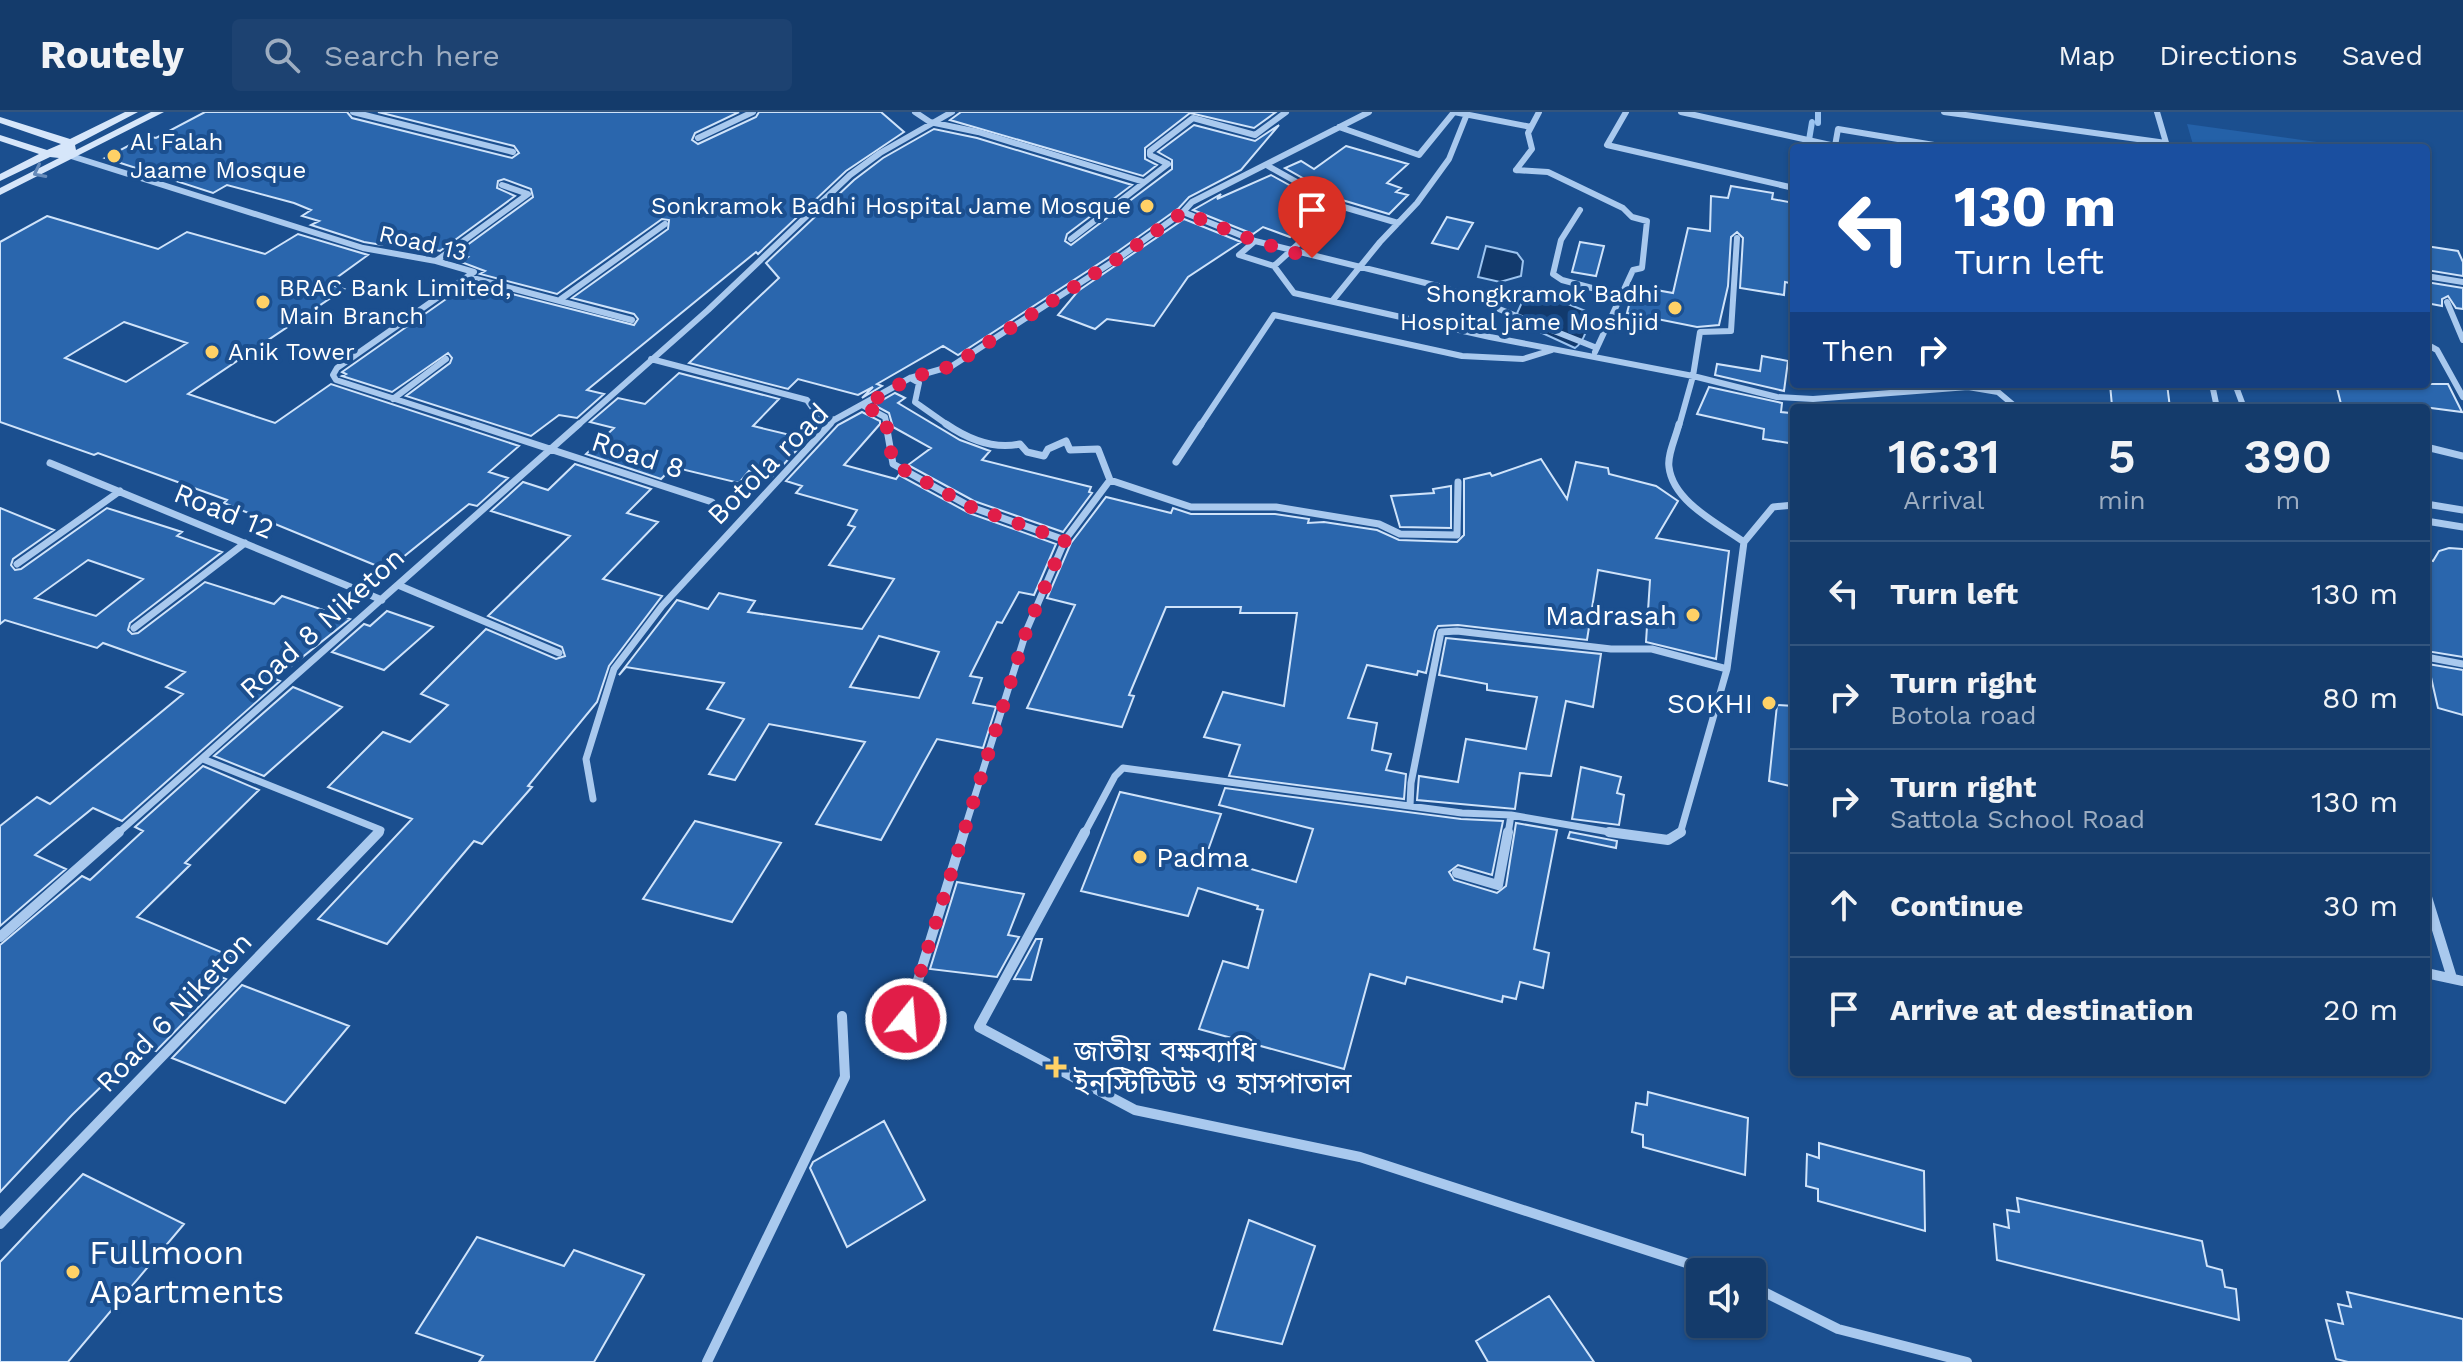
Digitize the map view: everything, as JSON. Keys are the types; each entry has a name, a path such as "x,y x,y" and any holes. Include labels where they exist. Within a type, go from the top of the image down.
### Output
{"main road":[{"path":"0,178 133,112"},
{"path":"0,192 159,112"},
{"path":"0,120 70,143"},
{"path":"0,138 48,154 71,156"},
{"path":"70,143 71,156"}],"street":[{"path":"353,112 513,152"},
{"path":"698,138 753,112"},
{"path":"915,112 930,122 978,132 1144,182"},
{"name":"Road 8 Niketon","path":"0,937 632,377 850,175 930,122 952,112"},
{"path":"1071,239 1168,164 1150,155 1150,151 1193,118 1255,135 1286,112"},
{"name":"Botola road","path":"593,799 586,759 614,669 662,606 834,420 910,378 952,366 1120,257 1183,212 1192,202 1369,112"},
{"path":"1338,127 1419,155 1454,112 1531,127"},
{"path":"1539,112 1528,133 1532,149 1516,170 1548,172 1623,208 1632,217 1647,221 1642,268 1633,270 1591,358"},
{"path":"1626,112 1607,145 1790,187"},
{"path":"1681,112 1826,144"},
{"path":"1944,112 2154,144"},
{"path":"2157,112 2166,144"},
{"path":"1333,300 1417,203 1449,159 1467,114"},
{"path":"1835,144 1838,129 1928,144"},
{"name":"Road 13","path":"71,156 363,248 436,261 474,272 337,368 333,375 336,380 550,450"},
{"path":"1268,166 1340,206 1398,223"},
{"path":"436,261 528,194 502,185"},
{"path":"1274,266 1340,206"},
{"path":"1580,210 1561,240 1553,274 1562,280 1622,296"},
{"path":"1183,212 1289,253 1425,282 1479,300 1597,348"},
{"path":"561,299 665,224"},
{"path":"1737,238 1731,331 1700,332 1693,376 1668,465 1670,479 1698,509 1744,542"},
{"path":"1255,241 1239,255 1274,266 1294,293 1490,337 1693,376 1777,397 1813,399 1986,388 1998,392 2012,404"},
{"path":"469,277 632,320"},
{"path":"2430,277 2463,282"},
{"path":"2447,302 2463,340"},
{"path":"1176,462 1274,315 1462,356 1523,359 1556,349"},
{"path":"2430,346 2437,350 2463,397"},
{"path":"393,399 446,359"},
{"path":"651,359 807,400 816,413 834,420"},
{"path":"910,378 919,383 915,402 950,427 998,448 1009,449 1020,444 1027,452 1044,456 1048,449 1066,441 1070,450 1098,449 1110,480"},
{"path":"864,406 885,417 893,464 971,507 1065,540"},
{"path":"2430,448 2463,456"},
{"name":"Road 8","path":"550,450 712,502"},
{"name":"Road 12","path":"50,463 382,600"},
{"path":"1110,480 1191,507 1276,507 1379,524 1400,534 1457,535 1458,482"},
{"path":"906,1019 1027,629 1065,540 1110,480"},
{"path":"17,564 120,491"},
{"path":"1686,1263 1360,1157 1135,1110 979,1027 1115,776 1123,768 1462,813 1511,815 1646,838 1668,840 1680,834 1727,669 1744,542 1773,507 1790,505"},
{"path":"2430,505 2463,510"},
{"path":"2430,522 2463,527"},
{"path":"134,628 245,543"},
{"path":"398,585 559,653"},
{"path":"1410,806 1411,783 1441,632 1457,631 1611,649 1652,649 1727,669"},
{"path":"2430,658 2463,664"},
{"name":"Road 6 Niketon","path":"0,1224 381,830 203,759"},
{"path":"1457,873 1498,885 1511,815"},
{"path":"2430,905 2458,980"},
{"path":"2430,974 2458,980"},
{"path":"707,1362 845,1077 842,1016"},
{"path":"1766,1293 1838,1329 1967,1362"}],"shaded area":[{"path":"2187,124 2332,144 2193,144"},
{"path":"1486,246 1517,253 1523,261 1521,276 1500,282 1478,277"},
{"path":"1529,295 1563,302 1588,312 1588,326 1575,348 1514,320 1523,300"}],"building":[{"path":"205,112 347,112 352,118 512,158 519,153 514,146 378,112 739,112 695,133 692,140 698,144 756,117 759,112 881,112 904,132 846,171 758,254 756,252 587,390 604,394 577,418 559,415 531,436 406,396 450,363 452,358 448,353 392,392 342,376 346,374 342,372 469,283 634,325 638,319 634,314 572,298 668,229 669,220 662,219 557,294 480,274 485,271 461,262 468,257 455,254 533,197 531,189 504,179 498,181 497,188 515,196 440,251 391,239 382,245 364,242 311,225 319,221 302,216 311,210 294,203 227,185 213,193 105,158 147,136 156,138"},
{"path":"961,112 1276,112 1254,128 1190,113 1145,148 1145,159 1157,165 1143,176 950,120"},
{"path":"1194,125 1255,141 1279,125 1241,170 1189,197 1179,208 1117,252 958,355 943,346 877,384 882,386 862,398 873,387 858,395 798,379 788,389 689,363 779,278 766,263 854,180 883,158 934,129 977,138 1132,185 1067,234 1065,241 1071,245 1172,169 1172,160 1158,152"},
{"path":"1346,146 1408,164 1387,183 1401,188 1396,192 1408,195 1389,214 1342,200 1285,168 1301,161 1314,169"},
{"path":"1271,175 1327,206 1290,237 1263,227 1253,234 1193,210 1221,194 1217,199"},
{"path":"1731,186 1773,193 1772,199 1790,202 1790,283 1785,282 1784,295 1740,288 1743,238 1737,232 1731,237 1728,286 1719,325 1697,327 1627,313 1634,286 1673,293 1688,228 1710,231 1711,196 1728,198"},
{"path":"47,216 158,249 187,232 265,254 298,234 368,255 328,284 344,289 188,394 275,423 331,384 519,446 489,472 508,478 477,506 469,504 387,570 224,503 227,500 98,453 94,455 0,422 0,242","holes":["124,322 187,343 126,382 65,358"]},
{"path":"1447,217 1473,223 1458,249 1432,243"},
{"path":"1184,219 1241,242 1188,277 1154,326 1107,319 1095,329 1058,315 1078,291"},
{"path":"1580,242 1604,246 1596,276 1572,272"},
{"path":"2430,247 2458,251 2463,262 2463,276 2430,271"},
{"path":"2430,283 2463,288 2463,309 2456,308 2448,296 2442,299 2442,306 2430,304"},
{"path":"1762,356 1788,361 1784,391 1715,375 1717,364 1760,371"},
{"path":"679,373 779,399 753,426 807,439 772,477 749,471 739,483 673,467 661,479 586,454 614,428 590,422 618,398 645,404"},
{"path":"2430,384 2448,384 2462,412 2430,408 2430,404 2341,404 2337,388 2430,388"},
{"path":"1709,387 1782,403 1781,412 1790,413 1789,443 1763,439 1764,429 1697,414"},
{"path":"2110,388 2168,388 2170,404 2112,404"},
{"path":"895,393 905,398 898,403 960,440 990,451 982,460 1091,487 1089,492 1092,493 1063,532 974,501 908,465 931,448 893,427 889,413 874,405"},
{"path":"862,412 880,421 844,465 896,479 899,475 969,513 1056,544 1034,595 1019,592 1002,623 997,622 970,676 982,678 973,703 996,707 983,748 937,739 881,840 816,824 865,742 769,724 735,780 709,774 744,719 707,709 724,683 626,667 619,675 677,600 708,609 719,593 755,601 748,612 862,629 894,579 829,565 855,527 848,525 857,510 796,493 802,486 786,481 838,425","holes":["879,636 939,652 919,698 850,687"]},
{"path":"1541,459 1567,499 1576,462 1608,468 1609,474 1656,486 1678,501 1656,538 1729,551 1716,659 1646,642 1650,580 1598,570 1587,640 1458,625 1438,626 1426,673 1418,671 1417,675 1367,665 1348,718 1377,723 1372,750 1391,754 1386,770 1406,774 1404,799 1229,776 1240,745 1204,737 1223,692 1284,706 1297,613 1240,613 1241,607 1166,607 1129,695 1134,696 1122,727 1027,708 1075,605 1047,598 1071,543 1106,497 1171,513 1173,508 1191,514 1275,514 1309,519 1308,523 1324,522 1377,530 1399,540 1457,542 1464,535 1464,479 1490,473 1492,476"},
{"path":"575,464 651,489 627,513 658,522 603,579 662,596 609,666 597,702 528,786 532,787 482,844 474,841 387,944 318,919 412,819 328,787 383,732 410,742 448,705 421,694 486,629 556,659 565,656 562,647 488,616 570,536 491,511 523,482 548,490"},
{"path":"1451,486 1451,528 1400,527 1391,496 1434,493 1433,489"},
{"path":"0,508 54,530 13,559 11,565 15,570 21,569 107,508 182,532 177,536 222,552 130,623 128,630 132,634 138,633 205,582 274,604 282,596 350,619 275,679 280,681 122,821 93,808 35,855 66,869 0,926 0,826 37,797 50,804 183,694 166,687 185,672 103,643 97,648 5,620 0,624","holes":["88,560 143,579 96,616 35,598"]},
{"path":"2463,549 2463,657 2430,652 2430,560 2433,561 2439,551"},
{"path":"387,611 433,627 384,670 332,652 364,624 370,626"},
{"path":"1446,638 1601,654 1593,707 1566,701 1551,776 1520,773 1515,809 1417,800 1419,776 1458,782 1466,739 1526,749 1537,697 1487,690 1487,684 1439,675"},
{"path":"2430,664 2463,670 2463,715 2438,708"},
{"path":"293,687 342,707 264,776 214,756"},
{"path":"1777,705 1790,706 1790,786 1769,781"},
{"path":"203,766 259,790 185,863 190,865 137,917 238,959 221,977 226,979 156,1051 143,1046 72,1115 0,1192 0,945 82,876 90,880 143,831 135,827"},
{"path":"1581,767 1621,777 1617,793 1624,795 1619,825 1572,819"},
{"path":"1225,788 1461,819 1503,821 1492,875 1458,865 1449,872 1454,880 1497,893 1506,886 1516,823 1557,830 1534,949 1549,953 1543,988 1520,982 1516,999 1503,996 1502,1002 1407,977 1405,984 1370,974 1344,1069 1199,1029 1223,961 1248,968 1263,910 1198,888 1188,916 1081,891 1120,792 1221,814 1206,856 1296,882 1313,829 1219,805"},
{"path":"695,821 781,843 732,922 643,899"},
{"path":"1570,832 1617,841 1616,848 1568,838"},
{"path":"957,882 1024,894 1008,935 1019,937 997,977 930,969"},
{"path":"1036,939 1042,939 1031,980 1014,979"},
{"path":"242,985 349,1026 285,1103 172,1058"},
{"path":"1648,1092 1748,1118 1745,1175 1643,1147 1643,1135 1632,1132 1636,1103 1647,1105"},
{"path":"884,1121 925,1200 847,1247 810,1168 813,1162"},
{"path":"1819,1143 1924,1171 1925,1231 1818,1201 1818,1189 1806,1186 1807,1154 1819,1158"},
{"name":"Fullmoon Apartments","path":"83,1174 184,1224 68,1362 0,1362 0,1262"},
{"path":"2017,1198 2202,1241 2207,1266 2222,1270 2225,1287 2236,1289 2239,1320 1997,1260 1994,1224 2009,1228 2007,1210 2019,1212"},
{"path":"1249,1220 1315,1246 1282,1344 1214,1330"},
{"path":"477,1237 564,1266 574,1250 644,1275 594,1362 479,1362 483,1356 416,1333"},
{"path":"2347,1292 2463,1319 2463,1362 2348,1362 2336,1359 2326,1320 2343,1324 2338,1304 2351,1307"},
{"path":"1549,1296 1594,1362 1488,1362 1476,1341"}],"waterway":[{"path":"1818,112 1818,123"},
{"path":"1809,140 1812,122"}],"place":[{"name":"Al Falah Jaame Mosque","path":"114,156"},
{"name":"Sonkramok Badhi Hospital Jame Mosque","path":"1147,206"},
{"name":"BRAC Bank Limited, Main Branch","path":"263,302"},
{"name":"Shongkramok Badhi Hospital jame Moshjid","path":"1675,308"},
{"name":"Anik Tower","path":"212,352"},
{"name":"Madrasah","path":"1693,615"},
{"name":"SOKHI","path":"1769,703"},
{"name":"Padma","path":"1140,857"},
{"name":"জাতীয় বক্ষব্যাধি ইনস্টিটিউট ও হাসপাতাল","path":"1056,1067"},
{"name":"Fullmoon Apartments","path":"73,1272"}],"route":[{"path":"906,1019 1027,629 1065,540 971,507 893,464 885,417 864,406 910,378 952,366 1120,257 1183,212 1255,241 1312,258"}]}
